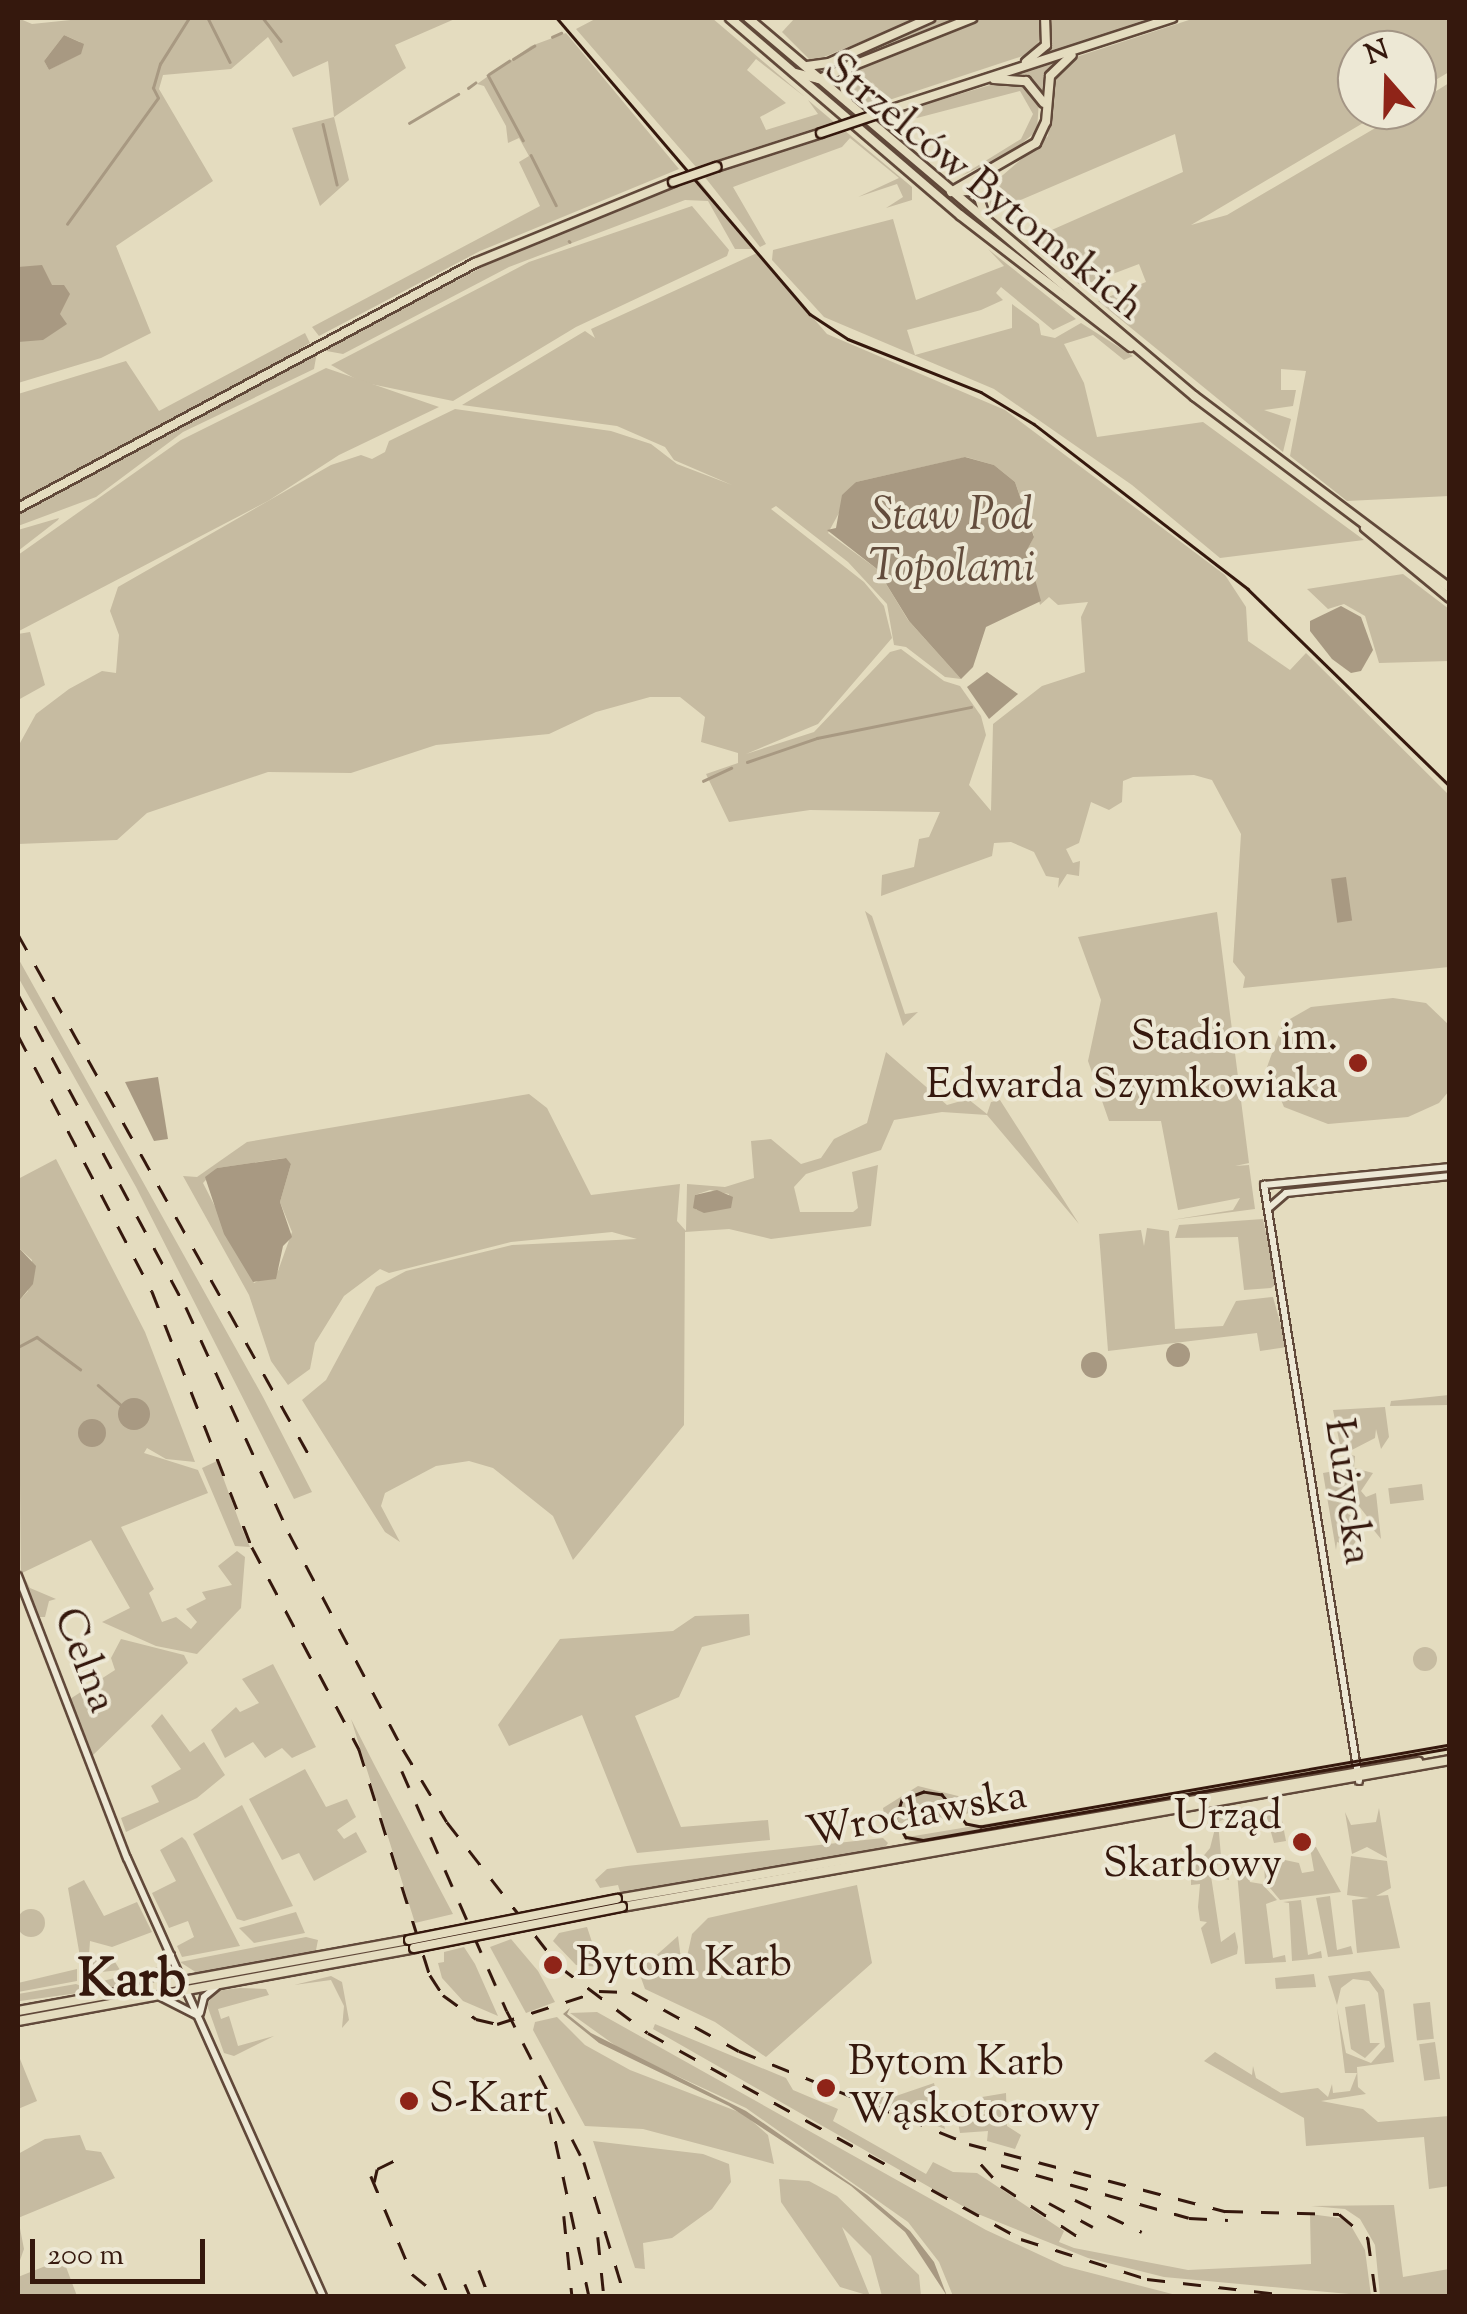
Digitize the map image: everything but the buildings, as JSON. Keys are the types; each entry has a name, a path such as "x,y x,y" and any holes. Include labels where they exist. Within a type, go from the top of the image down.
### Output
{"main road":[{"name":"Strzelców Bytomskich","path":"730,18 1092,321 1155,364"},
{"name":"Strzelców Bytomskich","path":"748,18 1155,364 1450,588"},
{"path":"802,65 830,63 930,18"},
{"path":"791,72 819,79 972,18"},
{"path":"1013,70 1046,44 1045,18"},
{"path":"18,508 519,242 672,182 1172,18"},
{"path":"951,192 960,183 1000,166 1036,144 1057,65 1097,42"},
{"path":"822,98 819,79 830,63"},
{"path":"850,106 842,84 851,64"},
{"path":"980,81 1026,81 1046,108"},
{"path":"940,196 985,180 1000,166"},
{"path":"930,173 960,183"},
{"path":"985,180 979,202 991,226"},
{"name":"Strzelców Bytomskich","path":"1355,518 1450,598"},
{"name":"Wrocławska","path":"412,1944 620,1903 1450,1760"},
{"path":"18,2021 326,1956 412,1944"},
{"path":"186,1986 223,1984 412,1944"},
{"path":"18,2011 158,1991"}],"street":[{"name":"Łużycka","path":"1358,1776 1264,1185 1450,1167"},
{"path":"1269,1213 1286,1193 1450,1176"},
{"name":"Celna","path":"18,1576 92,1767 171,1954 323,2296"},
{"path":"171,1954 158,1991 181,2002 200,2020"},
{"path":"200,2020 204,1997 223,1984"}],"shaded area":[{"path":"18,18 32,24 90,18 457,18 395,45 406,68 334,117 328,61 293,77 268,37 231,69 163,75 159,89 213,181 116,246 151,333 101,358 18,383","holes":["64,35 80,42 81,53 49,70 44,61"]},
{"path":"597,18 712,18 805,97 756,59 747,70 786,103 760,117 766,130 818,114 808,100 834,122 696,167 576,29"},
{"path":"795,18 918,18 812,62 782,32"},
{"path":"938,18 966,18 889,45 887,41"},
{"path":"984,18 1040,18 1043,36 1029,54 871,106 852,89 851,70 858,64"},
{"path":"1049,18 1154,18 1045,53 1052,35"},
{"path":"1195,18 1449,18 1449,72 1437,79 1437,30 1337,30 1337,130 1351,130 1191,225 1227,215 1372,130 1437,130 1437,90 1449,83 1449,496 1347,501 1290,456 1306,371 1281,369 1281,390 1296,390 1293,406 1264,410 1291,419 1283,452 1098,301 1146,282 1139,264 1081,286 1029,240 1183,172 1175,134 995,211 990,206 989,187 1048,136 1055,78 1070,59"},
{"path":"566,33 679,169 480,251 319,336 312,327 540,206 519,162 529,156 519,138 508,143 506,126 484,86 477,84 531,46"},
{"path":"1060,57 1043,93 1011,73"},
{"path":"1007,80 1022,82 1039,100 1037,131 1010,153 961,176 1021,139 1033,114 1020,91 894,124 886,116"},
{"path":"334,117 349,180 320,206 292,128"},
{"path":"844,130 912,187 912,200 886,208 903,197 897,184 858,197 899,178 850,138 842,147 733,187 766,244 760,247 704,176"},
{"path":"697,178 752,249 735,249 708,201 685,200 509,267 343,354 321,350 537,239"},
{"path":"692,206 729,250 727,256 576,327 453,401 361,382 331,365 529,262"},
{"path":"893,219 916,300 1004,266 988,249 1076,319 1053,330 1001,287 996,293 1003,300 907,330 915,355 1012,328 1012,304 1039,324 1041,335 1055,338 1081,323 1133,356 1124,360 1093,335 1064,344 1084,383 1097,437 1203,422 1364,540 1220,558 1132,485 994,389 824,317 772,260 773,250"},
{"path":"757,253 827,334 1005,410 1225,575 1246,607 1248,641 1290,670 1306,653 1449,795 1449,967 1243,988 1245,977 1233,962 1241,834 1212,780 1194,775 1133,777 1123,781 1122,802 1109,810 1091,802 1079,843 1066,849 1073,863 1080,861 1079,876 1067,874 1058,888 1059,878 1046,876 1034,852 1011,842 994,843 992,856 881,896 882,875 914,867 919,839 929,837 940,812 810,810 729,822 706,774 738,763 738,753 701,742 705,717 680,697 650,697 596,712 549,734 436,745 351,773 268,772 147,813 117,840 18,844 20,743 36,714 69,689 102,671 116,673 119,635 110,611 118,587 331,465 361,455 372,459 385,452 389,441 455,409 611,431 651,444 677,464 732,485 674,460 665,447 617,426 462,405 585,331 595,338 591,329","holes":["966,457 994,465 1015,482 1034,536 1027,550 1040,605 1049,597 1058,605 1088,602 1081,617 1085,672 1042,686 993,724 991,811 969,785 986,735 981,716 960,686 944,681 901,649 890,652 814,732 746,754 818,724 892,638 884,606 864,582 771,509 776,506 848,562 887,604 894,645 906,647 945,677 961,679 908,620 877,569 828,533 856,482"]},
{"path":"305,333 310,343 18,501 18,394 126,361 159,411"},
{"path":"317,352 314,369 183,432 96,497 18,526 18,512"},
{"path":"326,368 439,407 339,455 268,501 19,631 18,555 181,440"},
{"path":"58,520 18,551 18,530"},
{"path":"1403,574 1449,609 1449,661 1379,663 1365,616 1344,604 1328,609 1307,589"},
{"path":"30,632 45,685 18,700 18,634"},
{"path":"865,911 872,916 905,1014 918,1012 903,1026"},
{"path":"1217,912 1249,1163 1235,1166 1249,1165 1255,1209 1171,1220 1233,1210 1240,1198 1178,1210 1161,1121 1109,1121 1088,1061 1101,1000 1078,937"},
{"path":"18,958 312,1492 294,1499 136,1187 18,977"},
{"name":"Stadion im. Edwarda Szymkowiaka","path":"1393,998 1426,1003 1449,1025 1449,1091 1439,1103 1408,1117 1328,1124 1284,1107 1267,1067 1283,1023 1311,1007"},
{"path":"886,1052 947,1105 968,1099 987,1114 991,1102 1000,1100 1079,1224 987,1115 942,1112 894,1120 881,1150 806,1174 794,1187 800,1212 853,1212 858,1208 852,1172 878,1165 871,1226 771,1239 729,1229 685,1232 684,1425 573,1560 553,1516 493,1468 469,1461 436,1466 385,1493 381,1506 400,1542 385,1532 302,1400 326,1380 376,1287 406,1271 512,1245 637,1239 612,1232 511,1242 389,1273 380,1269 344,1296 315,1343 310,1369 288,1385 271,1361 249,1295 183,1176 197,1177 247,1142 529,1094 547,1108 591,1195 680,1184 677,1221 686,1231 687,1184 725,1187 754,1178 751,1141 771,1139 801,1164 821,1158 834,1139 867,1123","holes":["285,1158 291,1164 280,1202 292,1232 278,1271 254,1283 203,1183 217,1168","710,1190 729,1194 727,1207 696,1210 695,1195"]},
{"path":"56,1159 145,1332 195,1462 166,1459 147,1448 144,1453 198,1470 208,1493 121,1527 154,1589 149,1593 162,1622 176,1617 191,1629 197,1622 186,1609 206,1599 202,1592 232,1585 218,1566 237,1551 245,1557 241,1608 197,1654 156,1646 102,1622 130,1608 91,1540 22,1573 30,1588 56,1599 49,1601 45,1617 38,1617 21,1574 18,1302 28,1291 32,1260 18,1247 18,1179"},
{"path":"1263,1219 1277,1284 1271,1288 1244,1290 1238,1237 1175,1238 1179,1225"},
{"path":"1147,1228 1169,1231 1175,1329 1223,1326 1236,1301 1273,1297 1287,1347 1260,1351 1257,1333 1108,1351 1099,1234 1141,1230 1144,1246"},
{"path":"1449,1395 1449,1405 1390,1406 1391,1401"},
{"path":"1385,1407 1389,1437 1381,1449 1376,1429 1375,1438 1346,1453 1355,1456 1354,1468 1373,1473 1361,1491 1366,1497 1376,1493 1381,1539 1372,1528 1362,1531 1369,1519 1355,1501 1346,1502 1348,1514 1359,1519 1358,1538 1352,1547 1337,1542 1336,1550 1323,1473 1346,1469 1348,1459 1341,1450 1333,1410"},
{"path":"217,1461 250,1547 235,1546 202,1468"},
{"path":"1422,1484 1424,1500 1390,1504 1388,1488"},
{"path":"749,1614 750,1635 702,1647 679,1697 635,1716 681,1827 768,1820 770,1840 637,1853 582,1715 509,1746 498,1725 560,1639 673,1631 695,1616"},
{"path":"121,1639 184,1655 188,1663 93,1755 70,1699 115,1670 111,1658"},
{"path":"1425,1647 1437,1659 1425,1671 1413,1659"},
{"path":"273,1664 316,1747 292,1758 282,1748 265,1758 253,1742 225,1758 211,1730 236,1707 240,1712 259,1703 242,1679"},
{"path":"162,1714 190,1752 204,1742 225,1775 197,1798 126,1832 121,1818 159,1802 151,1786 181,1769 151,1726"},
{"path":"351,1719 375,1766 453,1914 415,1923"},
{"path":"305,1769 326,1807 347,1799 356,1817 337,1830 344,1839 356,1832 367,1852 314,1881 299,1853 282,1860 249,1799"},
{"path":"918,1786 958,1796 970,1807 969,1813 963,1815 966,1806 959,1804 961,1816 886,1828 883,1808"},
{"path":"242,1805 293,1906 244,1921 237,1919 193,1834"},
{"path":"1253,1806 1218,1822 1221,1856 1215,1871 1247,1869 1250,1882 1262,1884 1277,1900 1266,1904 1273,1958 1285,1955 1286,1962 1245,1964 1237,1872 1228,1873 1229,1880 1211,1876 1221,1942 1235,1932 1238,1947 1237,1954 1211,1964 1201,1928 1207,1922 1200,1921 1198,1907 1200,1884 1191,1885 1191,1871 1210,1848 1219,1813"},
{"path":"1379,1808 1387,1858 1367,1847 1352,1854 1345,1812 1351,1825 1376,1822"},
{"path":"1280,1810 1286,1841 1274,1843 1265,1811"},
{"path":"1010,1820 1009,1828 918,1844 902,1838"},
{"path":"182,1837 240,1946 182,1957 177,1946 194,1937 188,1921 169,1928 152,1893 176,1881 160,1850"},
{"path":"883,1838 888,1843 884,1849 621,1895 618,1885 600,1888 595,1880 607,1869 627,1866"},
{"path":"1316,1847 1341,1892 1280,1900 1265,1882 1264,1863 1285,1860 1299,1863 1302,1873 1314,1871 1310,1848"},
{"path":"1351,1856 1387,1861 1391,1888 1376,1896 1388,1895 1400,1948 1357,1953 1352,1900 1369,1898 1347,1895"},
{"path":"84,1880 104,1916 137,1902 152,1932 112,1947 90,1941 89,1955 112,1957 120,1970 83,1974 68,1888"},
{"path":"857,1885 872,1963 766,2057 715,2022 645,1989 635,1961 651,1960 678,1936 683,1975 692,1934 708,1918"},
{"path":"1330,1896 1337,1950 1351,1946 1353,1954 1328,1957 1316,1898"},
{"path":"1301,1900 1308,1955 1321,1951 1322,1958 1292,1961 1289,1903 1283,1902"},
{"path":"31,1909 41,1913 45,1923 41,1933 31,1937 21,1933 17,1923 21,1913"},
{"path":"296,1912 305,1933 254,1943 239,1928"},
{"path":"587,1927 593,1945 611,1968 576,1965 553,1941 559,1933"},
{"path":"306,1937 318,1940 315,1955 197,1973 180,1962"},
{"path":"511,1939 538,1971 555,2002 526,2013 490,1947"},
{"path":"464,1947 498,2016 463,2001 442,1978 438,1963 444,1962 444,1952"},
{"path":"166,1965 154,1983 105,1992 91,1984"},
{"path":"77,1969 77,1981 18,1992 18,1983"},
{"path":"1370,1971 1384,1990 1394,2062 1357,2067 1358,2087 1366,2094 1321,2101 1363,2109 1378,2122 1449,2116 1449,2186 1429,2189 1424,2137 1306,2146 1304,2118 1204,2061 1215,2052 1252,2075 1253,2066 1256,2078 1281,2093 1318,2088 1328,2097 1332,2084 1333,2093 1350,2091 1357,2073 1345,2073 1337,2008 1346,2053 1371,2063 1385,2047 1378,1993 1369,1981 1353,1979 1341,1988 1337,2005 1328,1976"},
{"path":"1314,1974 1316,1987 1276,1989 1275,1978"},
{"path":"331,1976 342,1982 349,2020 342,2028 344,2006 331,1980 294,1985"},
{"path":"76,1984 93,1991 20,2001 18,1994"},
{"path":"266,1989 269,1995 218,2009 221,2019 229,2016 238,2046 274,2036 234,2056 224,2053 207,2005 215,1991"},
{"path":"1430,2002 1434,2039 1417,2041 1413,2004"},
{"path":"1365,2004 1370,2043 1380,2043 1365,2058 1351,2049 1345,2007"},
{"path":"597,2012 986,2230 1064,2266 1180,2296 953,2296 939,2262 908,2222 746,2108 623,2051 570,2013"},
{"path":"557,2017 585,2045 630,2070 744,2114 768,2135 774,2164 643,2129 585,2126 533,2030 535,2022"},
{"path":"655,2024 786,2078 793,2090 838,2109 833,2121 926,2174 933,2162 953,2172 977,2173 1064,2231 1059,2242 1074,2248 1188,2270 1311,2264 1310,2214 1347,2219 1365,2250 1371,2296 1164,2277 1088,2258 973,2212 653,2029"},
{"path":"1435,2042 1440,2079 1424,2081 1419,2044"},
{"path":"18,2054 37,2101 18,2109"},
{"path":"934,2083 945,2129 865,2098 896,2096"},
{"path":"1006,2093 1007,2126 1021,2135 1015,2149 987,2141 988,2131 960,2133 957,2117 985,2114 982,2097"},
{"path":"80,2135 86,2150 101,2152 115,2178 18,2218 18,2154 45,2139"},
{"path":"593,2141 703,2154 729,2164 731,2182 712,2209 672,2238 643,2243 645,2269 635,2268"},
{"path":"779,2179 809,2181 837,2196 919,2275 921,2296 882,2296 871,2256 842,2227 870,2296 840,2287 781,2202"},
{"path":"1394,2205 1403,2277 1449,2269 1449,2296 1380,2296 1375,2245 1360,2219 1345,2209 1311,2206"},
{"path":"18,2218 24,2249 18,2266"},
{"path":"63,2259 77,2296 18,2296 18,2277"}],"water":[{"path":"64,35 84,44 81,54 49,70 44,61"},
{"path":"42,265 52,285 64,285 70,294 60,314 67,324 43,340 18,342 18,267"},
{"name":"Staw Pod Topolami","path":"965,457 994,465 1015,482 1034,537 1027,550 1041,601 986,627 973,667 961,679 909,621 877,569 827,530 836,528 842,495 856,482"},
{"path":"1341,606 1361,617 1373,650 1361,671 1351,673 1332,659 1310,631 1310,621"},
{"path":"987,672 1018,694 989,719 967,687"},
{"path":"1346,877 1352,921 1337,923 1331,879"},
{"path":"158,1077 168,1139 154,1141 125,1082"},
{"path":"286,1158 291,1164 280,1202 292,1237 283,1246 276,1279 253,1282 224,1234 205,1177 217,1168"},
{"path":"717,1190 733,1197 731,1208 704,1213 693,1208 695,1195"},
{"path":"18,1247 36,1266 33,1284 18,1302"},
{"path":"1178,1343 1190,1355 1178,1367 1166,1355"},
{"path":"1094,1352 1103,1356 1107,1365 1103,1374 1094,1378 1085,1374 1081,1365 1085,1356"},
{"path":"134,1398 145,1403 150,1414 145,1425 134,1430 123,1425 118,1414 123,1403"},
{"path":"92,1419 102,1423 106,1433 102,1443 92,1447 82,1443 78,1433 82,1423"},
{"path":"570,2008 567,2014 591,2033 746,2111 867,2195 910,2231 934,2262 947,2296 905,2232 851,2186 729,2106 599,2043 563,2014"}],"waterway":[{"path":"67,224 158,98 153,88 160,64 189,18"},
{"path":"208,18 230,62"},
{"path":"263,18 281,41"},
{"path":"552,37 561,33"},
{"path":"513,59 534,46"},
{"path":"489,74 509,61"},
{"path":"488,75 523,140"},
{"path":"468,88 475,83"},
{"path":"409,123 458,94"},
{"path":"323,124 337,184"},
{"path":"531,155 556,205"},
{"path":"747,762 817,738 971,707"},
{"path":"703,781 731,768"},
{"path":"18,1347 37,1337 80,1369"},
{"path":"98,1385 123,1407"}],"tram line":[{"path":"557,18 810,314 848,339 981,392 1034,424 1248,589 1450,786"},
{"path":"1450,1745 981,1827 966,1824 942,1795 924,1792 902,1800 896,1820 906,1837 923,1840 1450,1748"}],"railway":[{"path":"18,934 309,1455"},
{"path":"18,994 186,1307 289,1533 403,1749 447,1822 559,1966 648,2033 1021,2239 1147,2279 1296,2296"},
{"path":"18,1035 152,1291 252,1547 359,1749 430,1975 443,1995 476,2019 497,2024 599,1991 632,1992 739,2051 969,2144 1225,2211 1339,2214 1368,2238 1376,2296"},
{"path":"402,1771 507,2011 584,2162 625,2296"},
{"path":"548,2106 589,2296"},
{"path":"374,2182 377,2169 402,2157"},
{"path":"981,2164 1001,2186 1077,2236"},
{"path":"1001,2165 1189,2218 1228,2220"},
{"path":"371,2176 412,2274 434,2292"},
{"path":"1075,2200 1142,2232"},
{"path":"1049,2203 1093,2227"},
{"path":"564,2216 572,2295"},
{"path":"598,2237 604,2296"},
{"path":"479,2270 489,2296"},
{"path":"439,2273 449,2296"},
{"path":"465,2284 470,2296"}],"place":[{"name":"Stadion im. Edwarda Szymkowiaka","path":"1358,1063"},
{"name":"Urząd Skarbowy","path":"1302,1842"},
{"name":"Bytom Karb","path":"553,1965"},
{"name":"Bytom Karb Wąskotorowy","path":"826,2088"},
{"name":"S-Kart","path":"409,2101"}],"district":[{"name":"Karb","path":"132,1983"}]}
